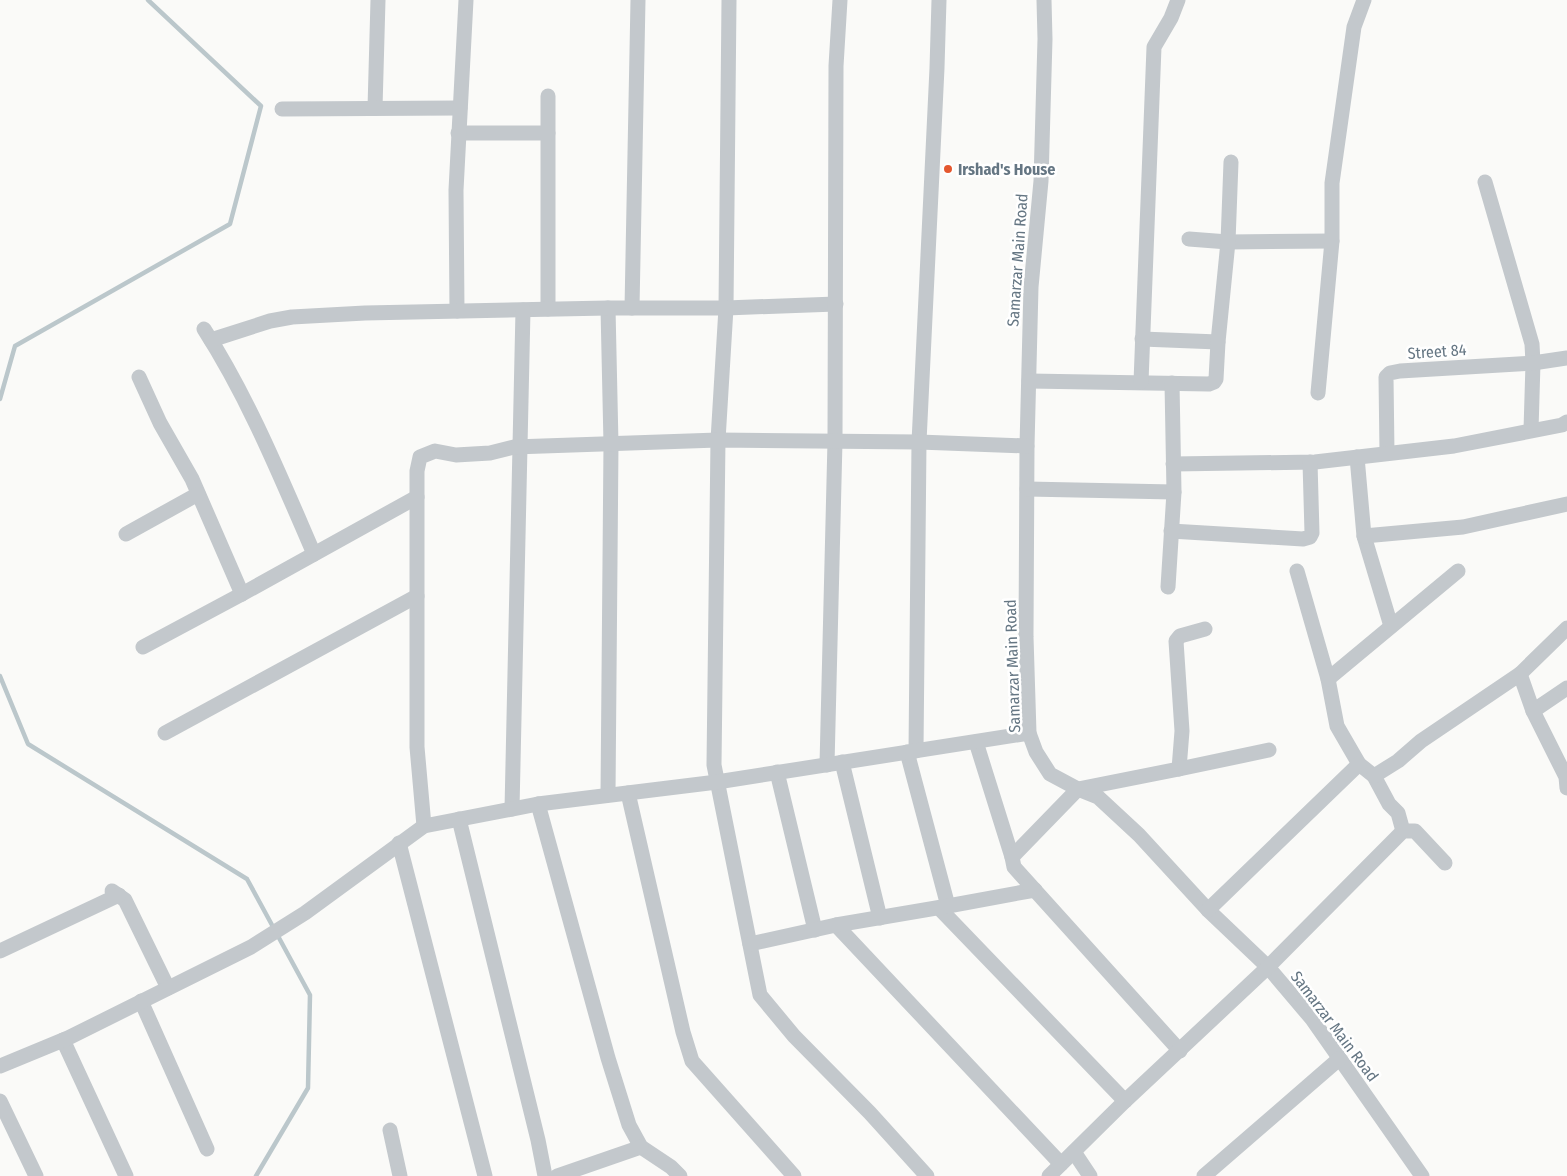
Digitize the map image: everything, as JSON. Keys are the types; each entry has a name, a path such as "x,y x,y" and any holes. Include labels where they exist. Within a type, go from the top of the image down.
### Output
{"street":[{"path":"375,108 378,0"},
{"path":"457,311 456,190 466,0"},
{"path":"632,308 638,0"},
{"path":"729,0 726,308 718,440 714,765 760,995 794,1036 870,1113 927,1176"},
{"path":"840,0 836,66 834,764 880,918"},
{"path":"938,0 937,68 919,442 911,752 943,907 1125,1101"},
{"name":"Samarzar Main Road","path":"1044,0 1045,39 1041,181 1031,287 1026,446 1026,637 1029,733 1036,752 1050,774 1098,797 1105,803 1139,835 1208,910 1268,967 1312,1019 1422,1176"},
{"path":"1141,382 1154,48 1172,18 1178,0"},
{"path":"1318,393 1332,241 1332,183 1354,27 1364,0"},
{"path":"548,96 548,309"},
{"path":"282,110 460,108"},
{"path":"458,133 548,133"},
{"path":"1028,381 1209,384 1214,382 1216,379 1228,242 1231,162"},
{"path":"1485,182 1532,344 1531,430"},
{"path":"1189,239 1228,242 1332,241"},
{"path":"314,554 252,417 207,334 292,317 365,313 608,308 726,308 836,304"},
{"path":"608,308 611,444 608,795"},
{"path":"512,809 523,310"},
{"path":"1142,339 1218,342"},
{"name":"Street 84","path":"1387,453 1386,378 1390,373 1533,363 1567,358"},
{"path":"139,378 160,423 192,479 242,594"},
{"path":"1168,587 1174,492 1172,383"},
{"path":"1174,464 1310,462 1357,457 1454,446 1562,425 1567,422"},
{"path":"424,826 417,747 416,472 420,457 434,452 456,455 490,453 520,447 718,440 919,442 1026,446"},
{"path":"1357,457 1364,536 1391,626"},
{"path":"1171,530 1303,539 1310,537 1312,533 1310,462"},
{"path":"1027,489 1174,492"},
{"path":"126,534 198,494"},
{"path":"143,647 416,497"},
{"path":"1364,536 1463,527 1567,504"},
{"path":"1297,571 1328,679 1337,726 1359,764 1374,776 1389,804 1398,813 1403,830"},
{"path":"1328,679 1458,571"},
{"path":"165,733 417,596"},
{"path":"1374,776 1398,761 1421,741 1520,674 1567,628"},
{"path":"1179,770 1182,731 1176,641 1180,636 1204,629"},
{"path":"1520,674 1533,711 1566,777 1567,788"},
{"path":"1533,711 1567,688"},
{"path":"0,1066 63,1040 250,947 305,912 424,826 538,804 717,782 1029,733"},
{"path":"976,742 1014,867 1180,1051"},
{"path":"1012,857 1078,788 1179,770 1269,750"},
{"path":"1208,910 1359,764"},
{"path":"777,772 815,930"},
{"path":"628,793 683,1032 692,1061 794,1176"},
{"path":"538,804 629,1125 641,1147 671,1167 680,1176"},
{"path":"460,819 538,1140 545,1176"},
{"path":"1403,830 1415,831 1445,863"},
{"path":"1049,1176 1125,1101 1268,967 1403,830"},
{"path":"399,843 485,1176"},
{"path":"750,944 836,925 1035,890"},
{"path":"0,951 115,893 125,900 168,988"},
{"path":"836,925 1061,1164"},
{"path":"141,1001 207,1149"},
{"path":"63,1040 126,1176"},
{"path":"1204,1176 1339,1059"},
{"path":"0,1101 36,1176"},
{"path":"390,1130 400,1176"},
{"path":"557,1176 641,1147"},
{"path":"1074,1152 1090,1176"}],"waterway":[{"path":"0,399 15,346 230,224 261,106 148,0"},
{"path":"0,676 28,744 247,879 310,995 308,1088 256,1176"}],"place":[{"name":"Irshad's House","path":"948,169"}]}
